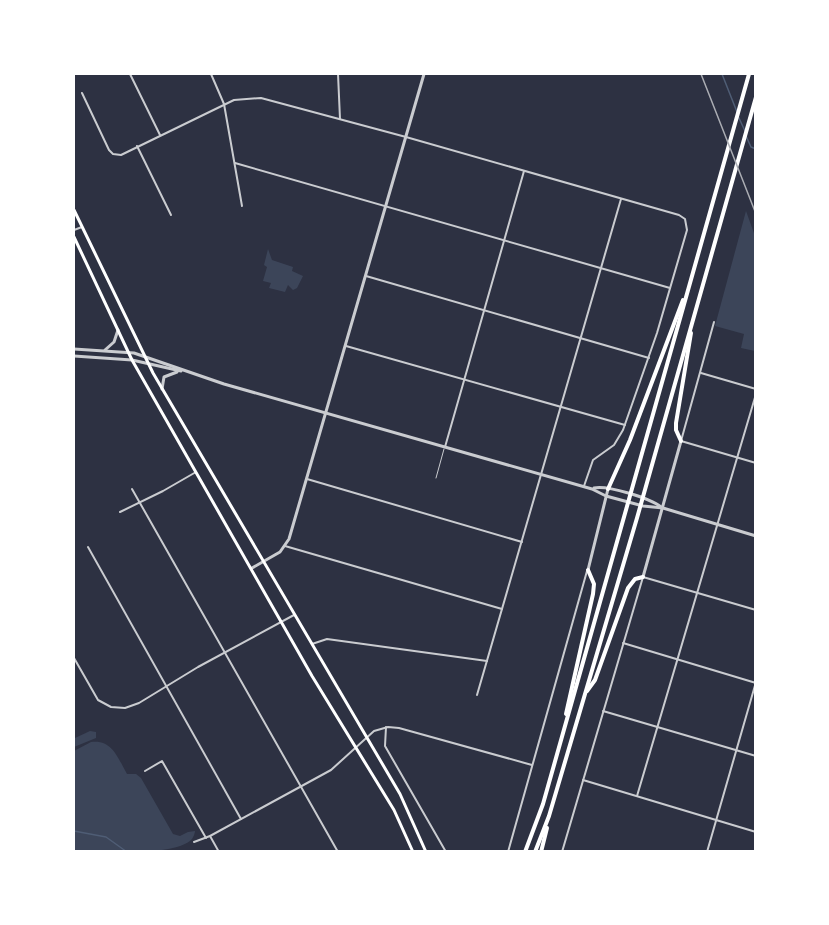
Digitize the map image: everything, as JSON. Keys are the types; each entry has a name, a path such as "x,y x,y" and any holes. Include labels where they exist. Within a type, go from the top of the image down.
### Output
{"highway":[{"path":"525,852 554,766 749,74"},
{"path":"541,852 549,816 637,518 756,97"},
{"path":"608,489 630,440 691,280"},
{"path":"681,441 676,430 676,423 694,313"},
{"path":"554,766 593,594 594,584 588,570"},
{"path":"585,694 594,680 628,588 635,579 643,577"},
{"path":"535,852 549,816"}],"main road":[{"path":"74,210 148,364 408,808 426,852"},
{"path":"74,237 132,360 282,622 394,810 414,852"}],"street":[{"path":"130,74 160,135"},
{"path":"212,74 224,104 242,207"},
{"path":"338,74 340,119"},
{"path":"252,568 280,552 290,539 424,74"},
{"path":"82,93 109,150 115,155 121,155 234,100 261,98 406,137 678,215 685,219 687,230 649,358 625,425 614,445 593,460 584,486"},
{"path":"137,146 171,214"},
{"path":"235,163 670,288"},
{"path":"445,447 524,171"},
{"path":"477,695 621,199"},
{"path":"74,230 82,227"},
{"path":"365,276 649,358"},
{"path":"562,852 663,508 714,322"},
{"path":"104,350 114,342 118,330"},
{"path":"346,346 625,425"},
{"path":"74,349 128,352 184,372"},
{"path":"74,356 132,360 184,372 584,486 606,496 643,506 663,508 756,536"},
{"path":"163,390 164,377 179,371"},
{"path":"700,372 756,388"},
{"path":"637,796 756,394"},
{"path":"681,441 756,463"},
{"path":"120,512 196,472"},
{"path":"307,479 522,542"},
{"path":"592,489 600,487 655,501 663,508"},
{"path":"132,489 338,852"},
{"path":"508,852 588,570 608,489"},
{"path":"285,546 502,609"},
{"path":"88,547 241,819"},
{"path":"643,577 756,610"},
{"path":"74,658 98,700 111,707 125,708 140,703 294,615"},
{"path":"311,644 327,639 487,661"},
{"path":"623,643 755,682 706,852"},
{"path":"603,711 756,756"},
{"path":"194,842 210,836 333,768 366,737 386,727 402,728 532,765"},
{"path":"386,727 385,746 446,852"},
{"path":"145,771 162,761 206,838"},
{"path":"583,780 756,832"},
{"path":"210,836 219,852"}],"lane":[{"path":"436,478 445,447"}],"shaded area":[{"path":"746,211 755,236 755,351 741,348 744,334 715,326"},
{"path":"268,249 272,260 293,267 292,271 303,276 297,288 293,290 288,285 285,292 269,288 271,283 263,281"},
{"path":"90,731 96,732 96,738 74,747 74,735 75,738"},
{"path":"91,742 104,743 114,751 127,774 136,774 141,778 173,834 180,836 195,831 192,839 183,845 154,851 74,851 74,751"}],"waterway":[{"path":"722,74 737,112"},
{"path":"738,116 745,131"},
{"path":"746,136 751,147 756,149"},
{"path":"74,831 106,837 127,852"}],"railway":[{"path":"701,74 756,214"}]}
